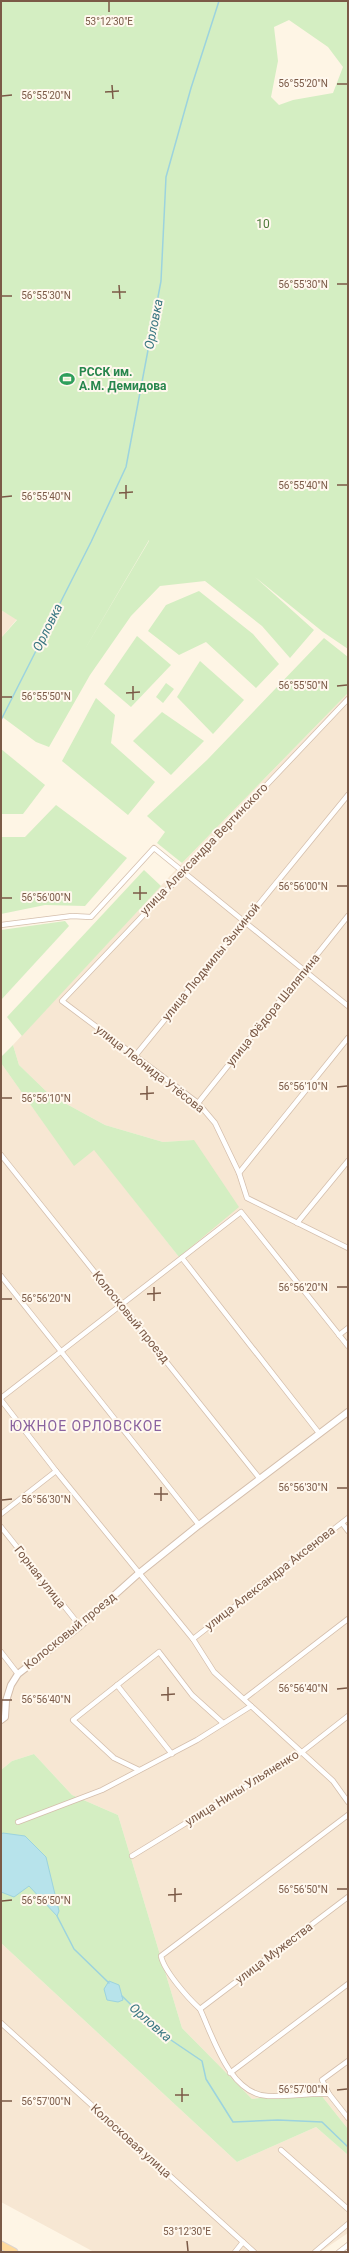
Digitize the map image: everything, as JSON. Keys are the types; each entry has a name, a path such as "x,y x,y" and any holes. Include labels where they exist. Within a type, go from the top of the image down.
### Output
{"main road":[{"path":"1,2245 14,2252"}],"street":[{"name":"улица Александра Вертинского","path":"62,1001 182,872 348,699"},
{"name":"улица Людмилы Зыкиной","path":"135,1056 348,795"},
{"path":"1,925 72,916 91,917 154,848 348,1006"},
{"name":"улица Фёдора Шаляпина","path":"198,1103 348,916"},
{"name":"улица Леонида Утёсова","path":"62,1001 198,1103 215,1123 239,1173 247,1198 348,1248"},
{"path":"239,1173 348,1038"},
{"name":"Колосковый проезд","path":"1,1155 260,1479"},
{"path":"298,1224 348,1161"},
{"path":"348,1346 242,1212 120,1305 1,1399 138,1574 146,1580 193,1639 214,1672 333,1781 348,1802"},
{"path":"182,1258 319,1433"},
{"path":"1,1276 199,1525"},
{"path":"339,1334 348,1328"},
{"name":"Колосковый проезд","path":"1,1720 5,1717 3,1699 18,1674 80,1626 138,1574 199,1525 348,1412"},
{"path":"1,1514 56,1471"},
{"name":"улица Александра Аксенова","path":"193,1639 348,1518"},
{"path":"342,1523 348,1531"},
{"name":"Горная улица","path":"1,1527 80,1626"},
{"path":"244,1700 348,1619"},
{"path":"1,1652 18,1674"},
{"path":"139,1770 114,1758 73,1720 159,1652 192,1695 223,1724"},
{"path":"117,1685 172,1754"},
{"path":"18,1822 102,1790 172,1754 251,1706"},
{"name":"улица Нины Ульяненко","path":"132,1856 302,1752 348,1716"},
{"path":"329,2094 266,2096 240,2084 230,2073 200,2009 192,2002 163,1964 161,1956 348,1816"},
{"name":"улица Мужества","path":"200,2009 348,1898"},
{"path":"230,2073 348,1984"},
{"name":"Колосковая улица","path":"1,2023 254,2252"},
{"path":"348,2060 322,2080 322,2084 348,2118"},
{"path":"281,2150 348,2209"},
{"path":"315,2252 348,2224"},
{"path":"235,2252 243,2242"},
{"path":"339,2252 348,2245"}],"shaded area":[{"path":"1,610 17,619 1,638"},
{"path":"348,693 348,2129 317,2090 252,2099 182,2028 118,1815 72,1795 34,1754 12,1761 1,1770 1,1063 74,1165 94,1149 179,1257 194,1140 163,1142 105,1125 50,1095 19,1065 13,1045 182,863"},
{"path":"1,1943 237,2162 316,2127 348,2155 348,2233 320,2252 94,2252 1,2202"}],"green space":[{"name":"10","path":"1,1 348,1 348,649 323,632 255,577 314,630 290,658 262,626 205,581 160,586 131,616 90,675 49,747 36,742 1,716 1,638 17,620 1,610","holes":["289,20 328,47 343,67 333,93 293,100 279,105 271,97 278,61 274,27","149,540 149,541 82,654"]},
{"path":"199,591 253,634 279,664 256,688 206,642 179,655 148,631 166,605"},
{"path":"137,636 171,665 131,707 104,684"},
{"path":"324,638 348,657 348,693 182,863 157,843 165,832 147,816 207,760"},
{"path":"200,661 244,700 213,734 177,697"},
{"path":"166,683 174,689 163,703 156,697"},
{"path":"96,698 115,715 111,743 155,782 128,815 62,761"},
{"path":"162,712 204,741 171,775 133,741"},
{"path":"1,749 45,785 23,814 1,814"},
{"path":"56,805 127,858 85,906 45,905 1,914 1,837 25,837"},
{"path":"144,870 161,886 22,1036 7,1017"},
{"path":"65,921 69,926 1,1000 1,930"},
{"path":"13,1045 19,1065 50,1095 105,1125 163,1142 194,1140 239,1207 179,1257 94,1150 74,1166 1,1063 1,1057"},
{"path":"34,1754 72,1795 118,1815 182,2028 252,2099 317,2090 348,2129 348,2155 316,2127 237,2162 1,1943 1,1770 12,1761"}],"water":[{"path":"1,1834 25,1836 46,1857 59,1911 57,1916 29,1886 14,1897 1,1892"},
{"path":"109,1981 119,1985 123,2000 118,2002 107,2000 104,1989"}],"waterway":[{"name":"Орловка","path":"1,720 91,542 126,467 161,281 166,177 191,88 219,1"},
{"name":"Орловка","path":"57,1916 74,1949 109,1983"},
{"name":"Орловка","path":"122,1996 159,2032 202,2061 206,2079 233,2122 278,2120 322,2122 348,2147"}],"place":[{"name":"РССК им. А.М. Демидова","path":"67,379"}],"district":[{"name":"ЮЖНОЕ ОРЛОВСКОЕ","path":"86,1426"}]}
